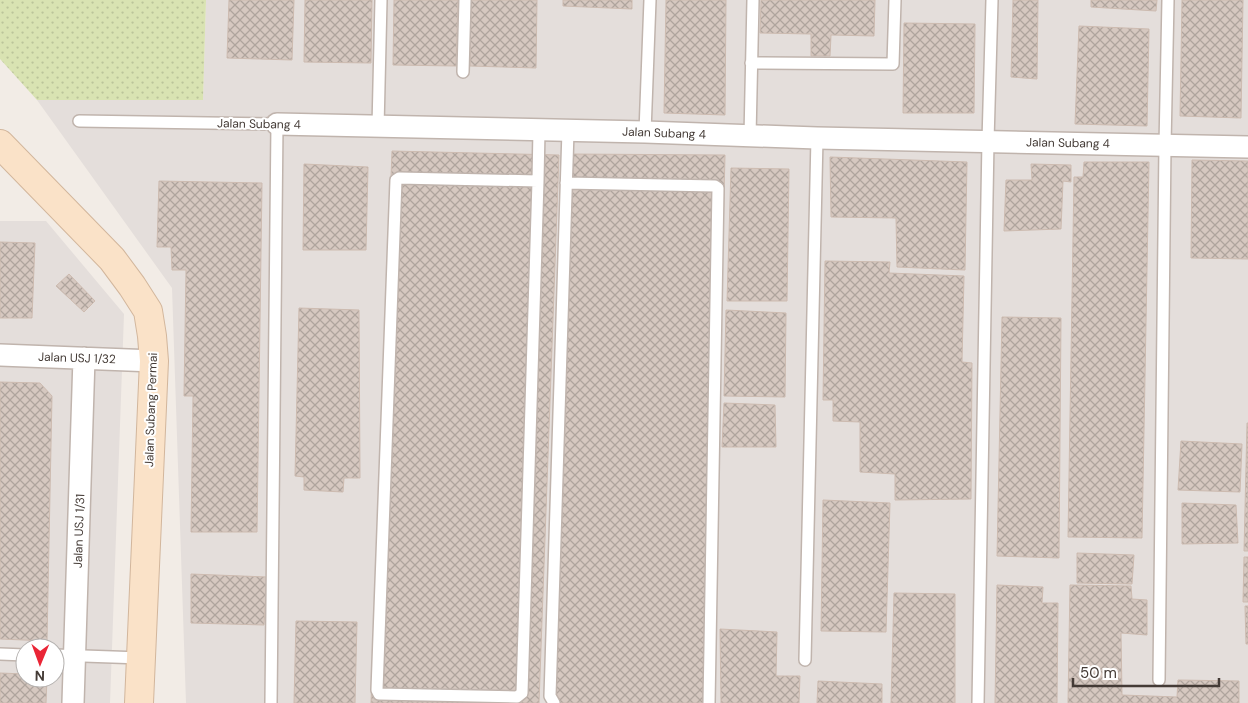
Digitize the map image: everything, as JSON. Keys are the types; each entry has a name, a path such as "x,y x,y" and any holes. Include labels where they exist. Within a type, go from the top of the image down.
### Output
{"street":[{"name":"Jalan Subang 4","path":"277,124 1248,147"},
{"name":"Jalan Subang Permai","path":"0,144 112,259 148,311 154,360 139,703"},
{"name":"Jalan USJ 1/32","path":"0,355 154,360"},
{"name":"Jalan USJ 1/31","path":"73,703 65,656 84,358"}],"lane":[{"path":"378,127 381,0"},
{"path":"463,72 465,0"},
{"path":"645,132 650,0"},
{"path":"750,136 753,0"},
{"path":"752,63 893,64 895,0"},
{"path":"978,703 992,0"},
{"path":"1159,680 1168,0"},
{"name":"Jalan Subang 4","path":"79,121 277,124"},
{"path":"271,703 277,124"},
{"path":"538,181 400,178 396,180 379,694 518,697 522,692 538,181 539,130"},
{"path":"554,703 550,696 568,131"},
{"path":"805,660 817,138"},
{"path":"566,183 715,186 718,188 709,703"},
{"path":"0,654 15,654"},
{"path":"65,656 141,658"}],"shaded area":[{"path":"206,0 1248,0 1248,703 186,703 172,288 37,100 203,100"},
{"path":"0,221 46,221 124,314 110,703 0,703"}],"green space":[{"path":"0,0 206,0 203,100 37,100 0,59"}],"building":[{"path":"229,0 294,0 292,60 227,58"},
{"path":"305,0 372,0 371,63 304,62"},
{"path":"394,0 458,0 456,66 393,65"},
{"path":"471,0 537,0 536,68 470,66"},
{"path":"563,0 632,0 632,9 563,6"},
{"path":"666,0 726,0 725,115 664,113"},
{"path":"761,0 875,0 874,36 831,35 830,56 811,56 811,34 760,33"},
{"path":"1013,0 1038,0 1037,79 1011,77"},
{"path":"1091,0 1157,0 1156,11 1091,7"},
{"path":"1182,0 1243,0 1241,118 1180,116"},
{"path":"904,23 975,24 974,113 903,113"},
{"path":"1079,26 1149,29 1147,126 1075,124"},
{"path":"392,151 559,155 539,703 371,703"},
{"path":"568,154 725,155 715,564 715,703 547,703"},
{"path":"830,157 967,162 965,270 897,267 896,218 831,217"},
{"path":"1192,160 1248,161 1248,259 1191,258"},
{"path":"1084,162 1149,162 1142,538 1068,537 1074,177 1083,177"},
{"path":"304,164 368,167 366,250 303,250"},
{"path":"1031,164 1071,165 1071,182 1063,181 1061,229 1004,231 1006,180 1032,180"},
{"path":"731,168 789,169 787,301 727,301"},
{"path":"159,181 262,183 257,532 191,532 193,396 184,396 186,270 172,270 171,247 157,247"},
{"path":"0,242 35,243 32,318 0,318"},
{"path":"825,261 890,262 889,273 964,276 962,362 972,363 971,499 895,500 895,474 860,472 860,422 833,421 833,400 823,400"},
{"path":"69,274 95,301 84,312 56,286"},
{"path":"299,308 359,310 360,478 344,478 343,492 304,490 304,477 295,476"},
{"path":"726,310 786,313 785,397 724,396"},
{"path":"1002,317 1061,318 1059,558 997,556"},
{"path":"0,382 40,383 52,396 47,638 0,639"},
{"path":"724,403 775,405 776,447 722,447"},
{"path":"1247,423 1248,551 1244,551"},
{"path":"1181,441 1242,444 1240,492 1178,490"},
{"path":"823,500 890,503 886,632 821,631"},
{"path":"1182,503 1236,505 1238,543 1182,544"},
{"path":"1077,553 1134,555 1132,584 1077,583"},
{"path":"1244,557 1248,557 1248,602 1243,602"},
{"path":"191,574 267,577 264,625 191,623"},
{"path":"997,585 1043,587 1042,603 1058,603 1057,703 995,703"},
{"path":"1070,585 1131,586 1132,599 1147,600 1147,635 1121,633 1122,695 1177,697 1178,680 1239,681 1239,703 1068,703"},
{"path":"894,593 955,594 955,703 891,703"},
{"path":"1245,606 1248,606 1248,644 1246,644"},
{"path":"296,621 357,622 355,703 294,703"},
{"path":"720,629 777,632 776,676 800,676 799,703 721,703"},
{"path":"0,673 15,674 15,688 47,688 46,703 0,703"},
{"path":"818,681 882,684 882,703 817,703"}]}
